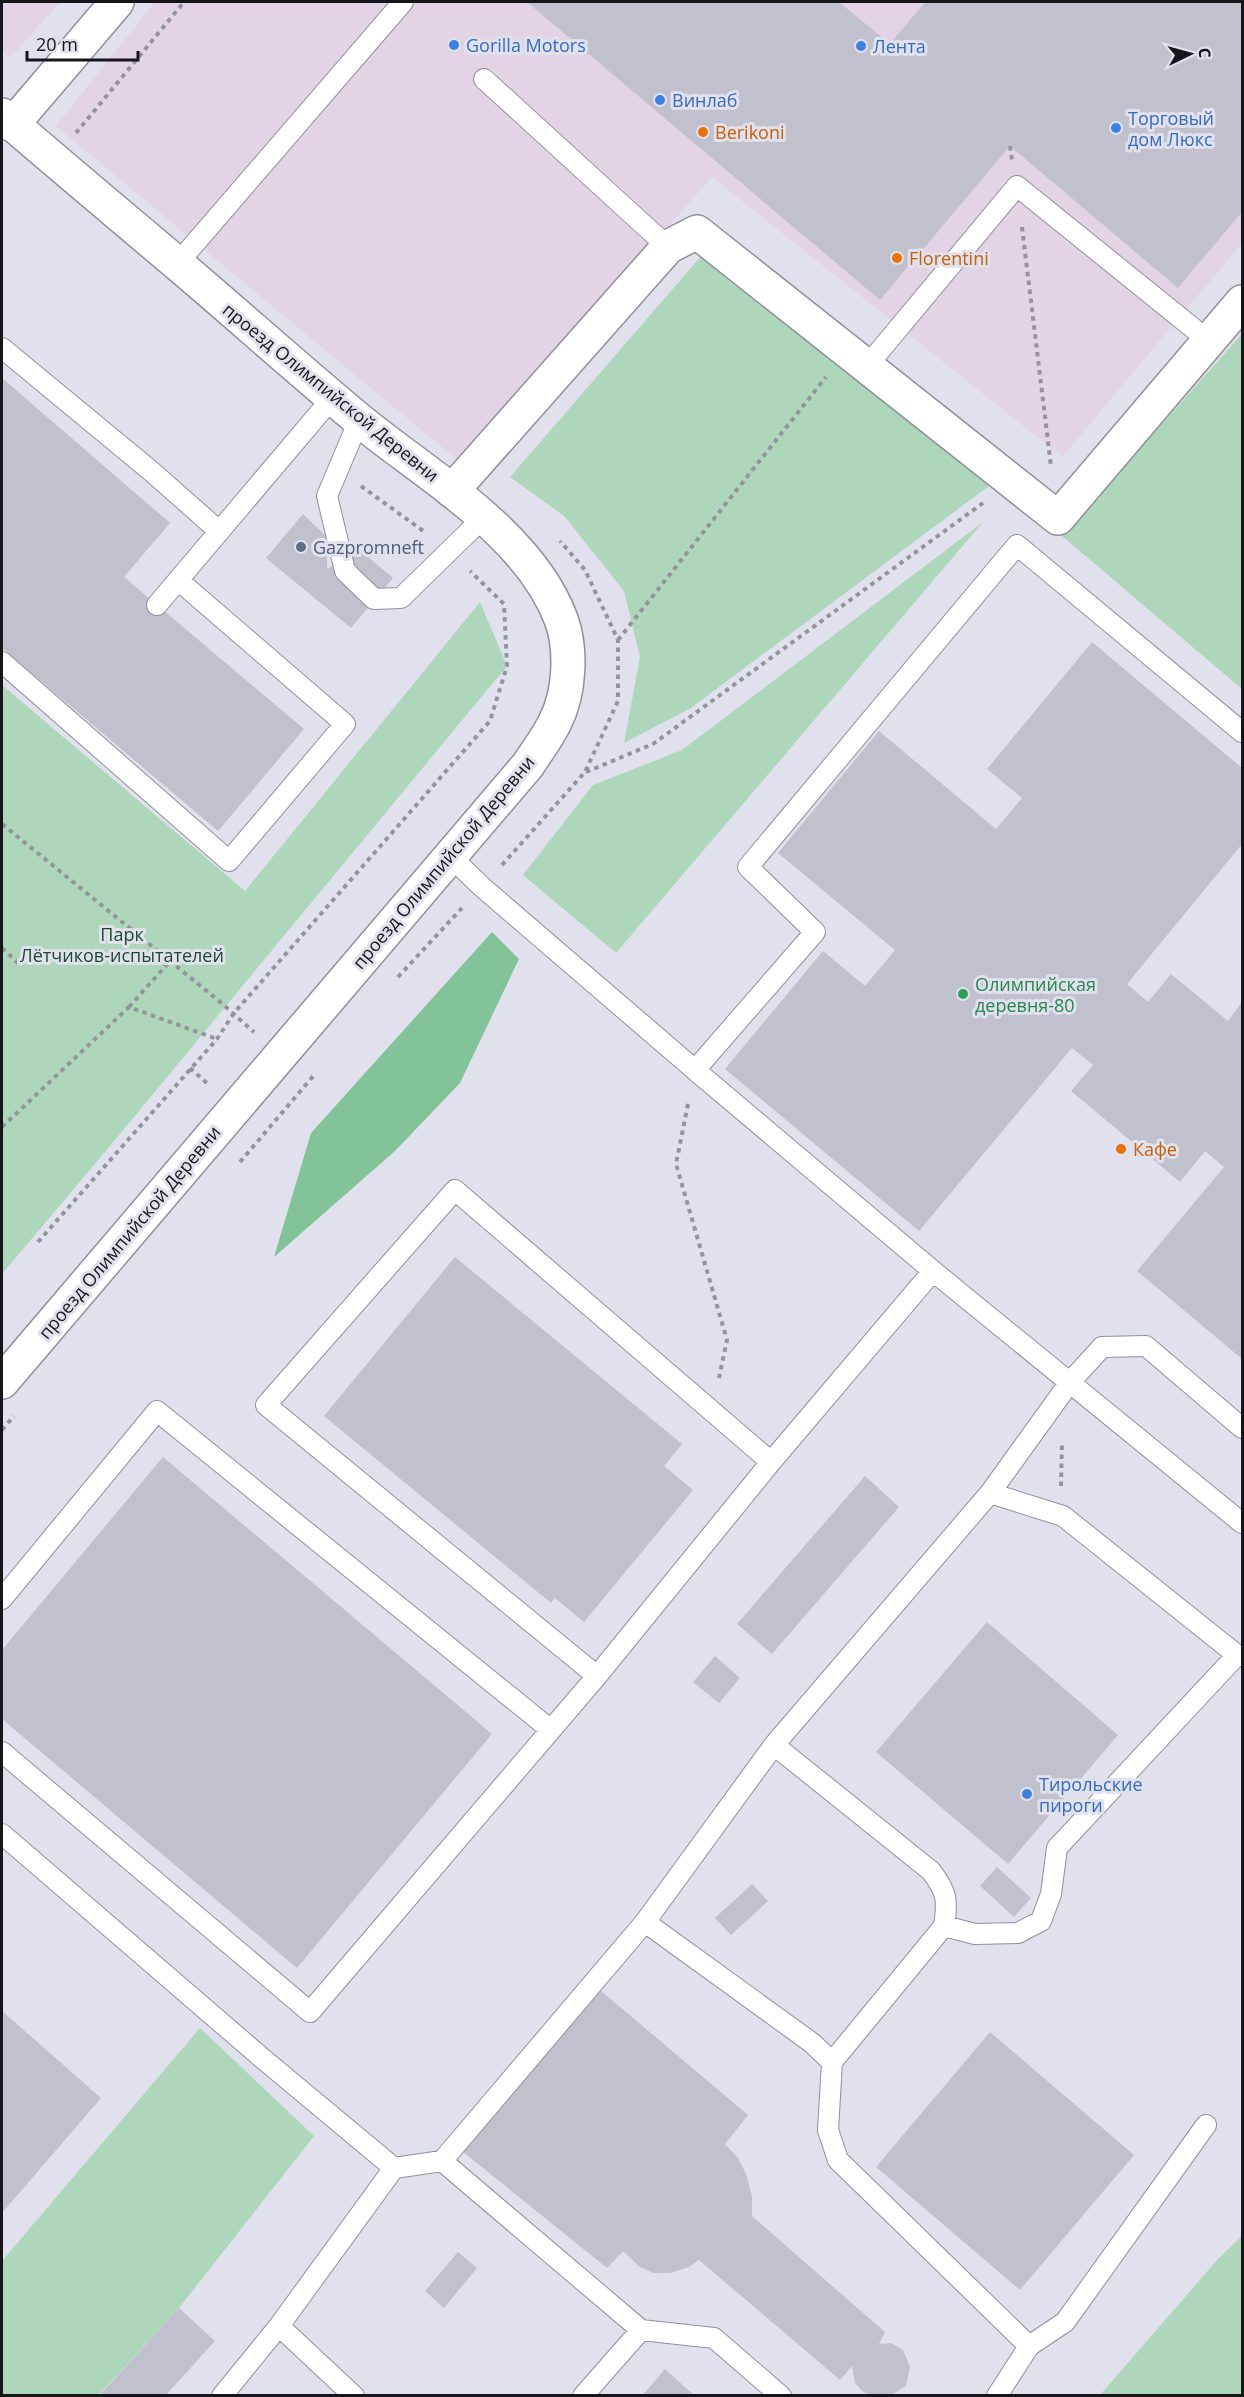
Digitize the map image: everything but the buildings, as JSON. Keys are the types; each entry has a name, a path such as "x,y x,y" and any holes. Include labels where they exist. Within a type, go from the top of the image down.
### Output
{"street":[{"path":"7,120 117,2"},
{"name":"проезд Олимпийской Деревни","path":"2,1382 528,765 556,721 566,687 569,656 562,622 547,588 524,557 452,491 359,420 7,120"},
{"path":"452,491 668,247 697,232 1058,518 1242,302"}],"lane":[{"path":"177,264 403,2"},
{"path":"484,79 668,247"},
{"path":"857,359 1017,186 1209,341"},
{"path":"2,348 151,471 219,531"},
{"path":"157,605 333,397"},
{"path":"359,420 327,496 345,571 374,599 401,597 483,518"},
{"path":"695,1070 815,932 748,867 1017,545 1242,732"},
{"path":"2,662 229,861 345,724 178,580"},
{"path":"449,855 482,887 695,1070 933,1270 1242,1523"},
{"path":"597,1676 266,1405 455,1190 771,1462"},
{"path":"2,1752 310,2012 597,1676 771,1462 933,1270"},
{"path":"222,2396 279,2326 394,2168 442,2161 645,1922 774,1745 990,1493 1070,1382 1102,1347 1146,1346 1242,1428"},
{"path":"2,1599 157,1411 551,1730"},
{"path":"944,1926 975,1934 1018,1933 1041,1922 1051,1894 1057,1848 1237,1655 1063,1516 990,1493"},
{"path":"774,1745 931,1871 944,1888 947,1904 944,1926 832,2062 828,2130 838,2160 1029,2346"},
{"path":"2,1834 262,2058 394,2168"},
{"path":"645,1922 812,2043 832,2062"},
{"path":"998,2396 1029,2346 1065,2322 1206,2126"},
{"path":"442,2161 641,2330 714,2338 781,2396"},
{"path":"279,2326 354,2396"},
{"path":"583,2396 641,2330"}],"path":[{"path":"75,134 184,2"},
{"path":"1010,146 1017,186 1058,518"},
{"path":"618,640 857,359"},
{"path":"38,1242 217,1039 234,1014 490,721 507,666 504,604 450,550 338,470"},
{"path":"585,772 653,744 1012,482"},
{"path":"397,978 585,772 618,701 618,640 585,570 556,537"},
{"path":"2,824 234,1014"},
{"path":"2,948 18,963"},
{"path":"2,1126 129,1007 170,961"},
{"path":"129,1007 217,1039"},
{"path":"695,1070 676,1164 727,1340 712,1411"},
{"path":"1057,1400 1063,1447 1060,1473 1063,1516"}],"shaded area":[{"path":"2,2 60,2 10,58 2,51"},
{"path":"155,2 1242,2 1242,243 1062,457 712,177 460,462 56,126"}],"green space":[{"path":"703,254 993,483 691,708 624,743 640,657 624,591 564,516 510,477"},
{"path":"1242,334 1242,689 1062,536"},
{"path":"983,522 616,953 523,875 593,785 682,750"},
{"name":"Парк Лётчиков-испытателей","path":"480,602 507,666 2,1274 2,685 245,891"},
{"path":"492,932 519,959 460,1083 395,1151 274,1257 311,1133"},
{"path":"200,2028 314,2136 179,2308 99,2395 2,2395 2,2261"},
{"path":"1242,2236 1242,2395 1100,2395 1218,2259"}],"place":[{"name":"Gorilla Motors","path":"454,45"},
{"name":"Лента","path":"861,46"},
{"name":"Винлаб","path":"660,100"},
{"name":"Торговый дом Люкс","path":"1116,128"},
{"name":"Berikoni","path":"703,132"},
{"name":"Florentini","path":"897,258"},
{"name":"Gazpromneft","path":"301,547"},
{"name":"Олимпийская деревня-80","path":"963,994"},
{"name":"Кафе","path":"1121,1149"},
{"name":"Тирольские пироги","path":"1027,1794"}]}
